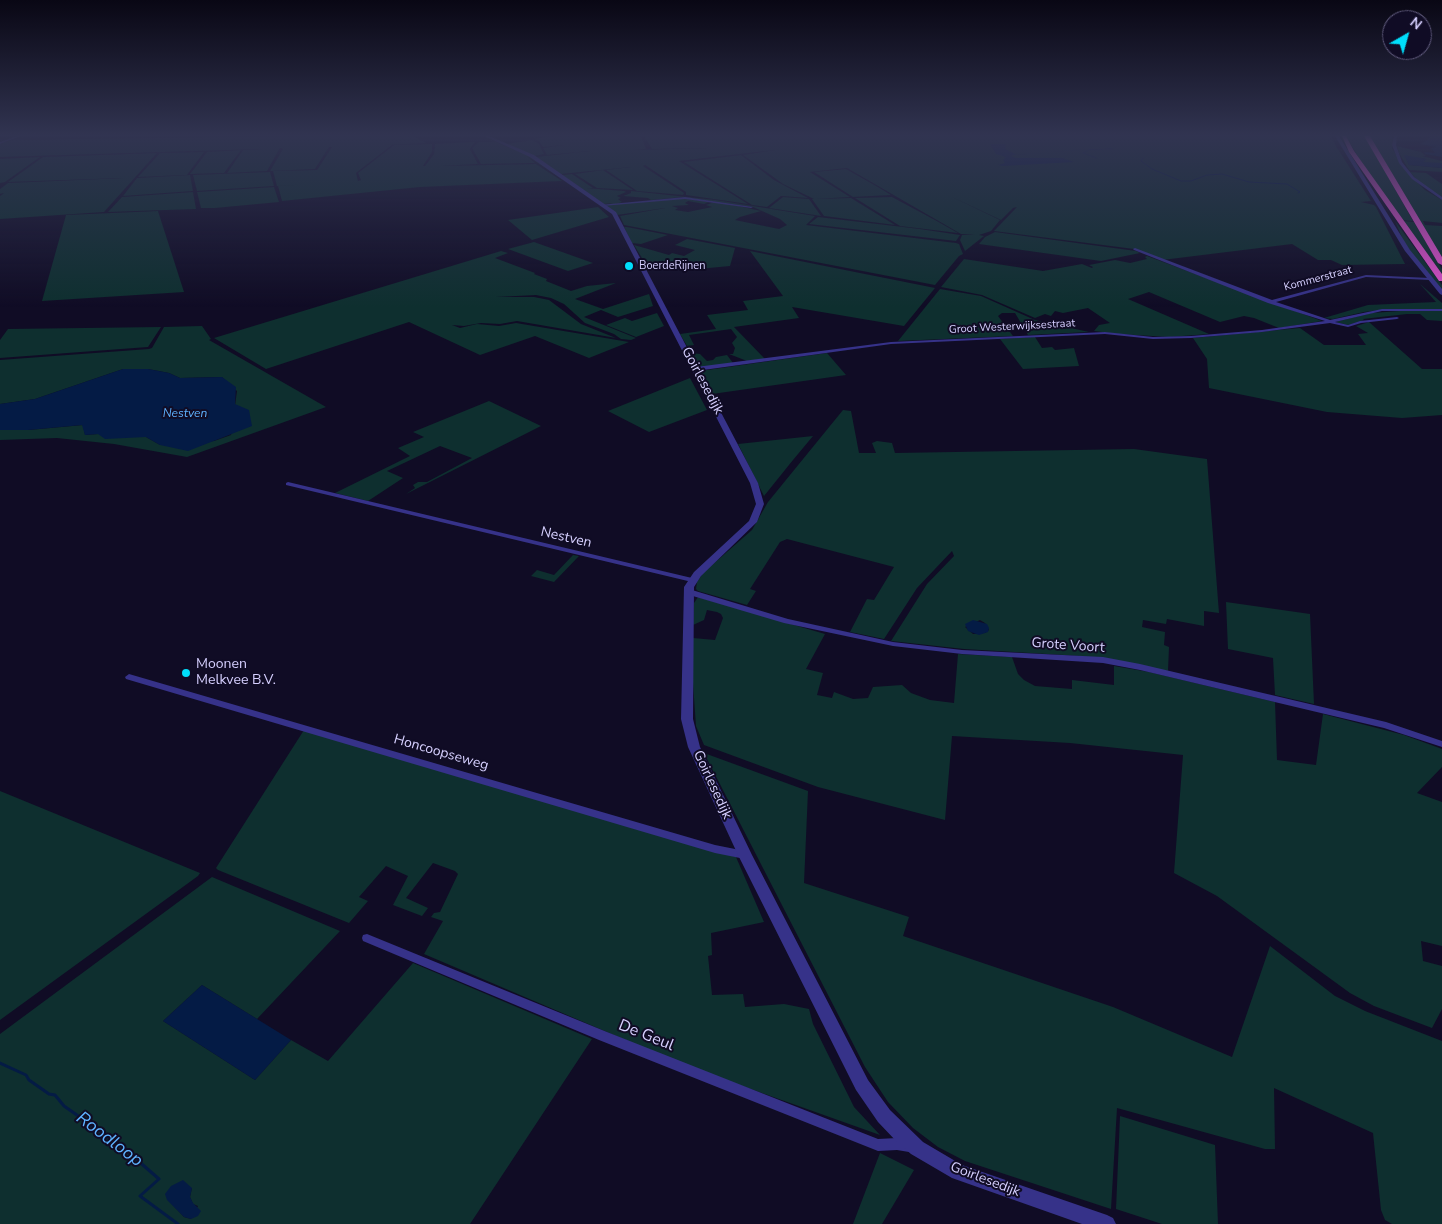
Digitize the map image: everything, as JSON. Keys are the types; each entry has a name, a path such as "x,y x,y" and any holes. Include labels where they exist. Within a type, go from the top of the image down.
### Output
{"highway":[{"path":"1382,193 1442,279"},
{"path":"1401,193 1442,263"}],"street":[{"name":"Goirlesedijk","path":"585,193 616,216 754,483 760,504 753,522 692,580 689,592 686,697 690,729 694,747 745,855 862,1084 884,1116 917,1148 958,1172 1107,1224"},
{"path":"1373,193 1408,250 1442,293"},
{"path":"602,205 685,198 751,207"},
{"name":"Kommerstraat","path":"1135,249 1168,264 1329,322"},
{"name":"Kommerstraat","path":"1270,302 1366,276 1430,279"},
{"name":"Groot Westerwijksestraat","path":"696,369 891,343 1096,334 1184,338 1262,331 1329,322 1382,310 1442,310"},
{"name":"Groot Westerwijksestraat","path":"1329,322 1348,326 1360,322 1397,318"},
{"name":"Nestven","path":"288,484 692,580"},
{"name":"Grote Voort","path":"689,592 795,623 893,644 962,652 1103,660 1140,667 1386,725 1442,744"},
{"name":"Honcoopseweg","path":"130,677 715,849 745,855"},
{"name":"De Geul","path":"367,938 602,1036 878,1146 896,1144 917,1148"}],"green space":[{"path":"4,193 121,193 104,212 0,219 0,196"},
{"path":"125,193 163,193 123,196"},
{"path":"193,193 196,209 108,212 122,197"},
{"path":"197,193 276,193 279,202 215,208 201,208"},
{"path":"280,193 360,193 282,201"},
{"path":"588,193 623,193 617,196 621,198 618,199 622,202 616,204 681,198 709,202 704,204 688,201 685,203 689,205 672,206 678,208 675,210 688,212 712,207 706,205 714,202 734,205 761,211 735,220 779,229 787,225 780,219 753,207 683,197 651,200 648,198 623,196 631,193 651,193 716,200 815,216 806,225 956,243 959,244 963,254 959,256 935,285 624,225 620,216 665,208 617,215 606,205 613,203 604,204"},
{"path":"661,193 684,193 683,195"},
{"path":"686,193 731,193 748,204 686,195"},
{"path":"733,193 799,193 808,198 781,196 767,207 752,205"},
{"path":"802,193 844,193 850,197 814,199"},
{"path":"847,193 888,193 891,195 853,197"},
{"path":"890,193 1366,193 1371,201 1361,202 1376,207 1405,264 1342,265 1331,260 1318,260 1292,244 1162,260 1134,249 994,231 1017,207 1013,208 1001,220 950,196 1000,220 991,231 979,235 984,236 965,251 960,240 962,235 975,235 961,234"},
{"path":"1383,193 1397,193 1413,221 1402,220"},
{"path":"1403,193 1430,193 1442,200 1442,223 1423,221 1425,225 1442,226 1442,256 1440,256"},
{"path":"1435,193 1442,193 1442,198"},
{"path":"783,197 809,199 821,216 769,208"},
{"path":"892,197 958,233 900,226 855,198"},
{"path":"851,198 895,225 824,216 812,199"},
{"path":"598,207 609,217 532,240 508,220"},
{"path":"158,211 184,292 42,301 66,215"},
{"path":"818,217 960,235 956,241 809,224"},
{"path":"1395,221 1442,285 1442,290 1417,261 1403,240"},
{"path":"1403,221 1414,222 1442,269 1442,274"},
{"path":"624,227 668,235 641,244 632,243"},
{"path":"995,232 1140,253 1101,261 979,244 985,237"},
{"path":"687,239 735,248 730,266 698,269 697,264 645,263 634,245 669,255 672,253 684,256 695,250 675,245"},
{"path":"534,242 593,263 568,271 508,249"},
{"path":"501,251 508,253 495,258 535,273 547,279 546,281 571,291 587,286 616,283 575,299 603,309 649,294 653,306 618,317 601,310 584,317 636,338 631,340 621,339 614,334 585,323 564,304 551,298 536,295 496,297 534,297 549,300 581,324 616,338 517,321 500,324 481,323 464,326 452,325 460,328 477,324 499,326 516,323 629,342 589,358 535,336 480,355 409,322 266,369 214,338"},
{"path":"750,251 935,288 904,326 792,307 799,318 734,327 765,359 747,361 729,354 733,354 735,348 732,343 737,337 731,329 689,335 694,345 687,346 680,334 716,329 707,315 748,310 743,301 783,296"},
{"path":"1147,256 1322,321 1279,328 1244,316 1220,322 1149,292 1128,299 1209,334 1169,337 1118,334 1094,331 1099,325 1110,323 1088,308 1063,313 1055,311 1051,316 1045,314 1035,318 982,295 941,287 964,259 1043,271 1082,264 1092,268 1089,265 1115,260 1130,263 1147,259 1145,257"},
{"path":"1420,284 1442,303 1442,309 1388,309 1333,319 1324,318 1368,305 1436,302"},
{"path":"940,289 981,296 1035,320 1089,332 1028,335 1015,313 1002,313 998,316 1013,336 898,341"},
{"path":"1414,310 1442,311 1442,321 1427,320 1420,314 1407,314 1363,319 1348,325 1335,322 1372,313"},
{"path":"657,313 664,326 636,337 606,325 625,318 632,321"},
{"path":"1369,322 1422,369 1442,369 1442,415 1402,418 1327,412 1209,388 1207,359 1193,338 1300,328 1324,345 1366,345 1358,334 1368,333 1356,326"},
{"path":"202,326 211,339 209,340 326,407 187,457 114,444 57,438 0,440 0,430 28,430 83,425 85,435 146,437 160,445 214,441 231,435 237,391 222,377 180,378 169,373 148,369 123,369 35,399 0,404 0,360 149,349 152,348 164,327"},
{"path":"161,327 148,347 0,358 0,340 8,329"},
{"path":"1035,337 1042,348 1052,347 1055,350 1074,348 1079,366 1023,369 1000,339"},
{"path":"691,353 700,354 707,361 727,355 733,363 699,368"},
{"path":"827,353 846,375 712,394 700,371"},
{"path":"690,378 707,410 649,432 608,411"},
{"path":"489,401 541,426 406,494 415,488 413,485 418,482 427,482 472,458 440,446 387,471 403,478 368,501 335,493 410,456 398,448 424,437 413,432"},
{"path":"843,410 851,411 859,453 876,453 872,443 877,441 892,443 895,453 1134,449 1207,459 1219,613 1204,611 1204,626 1167,619 1166,624 1143,620 1142,627 1165,632 1164,645 1169,647 1168,671 1080,656 964,649 891,641 927,584 954,556 952,551 917,588 884,639 850,632 867,599 874,600 894,567 787,539 780,542 750,589 756,591 747,605 698,591 696,589 697,582 703,573 752,530 768,502","holes":["980,620 985,623 989,630 985,633 973,634 965,627"]},
{"path":"813,436 793,460 764,496 738,444"},
{"path":"573,555 579,556 554,582 531,576 537,570 554,575"},
{"path":"698,597 825,634 806,669 823,673 817,695 832,698 834,692 853,699 868,698 873,687 902,685 911,693 930,700 954,703 958,654 1012,657 1018,674 1035,686 1072,689 1072,680 1114,685 1114,666 1149,672 1275,702 1277,760 1316,765 1323,714 1404,735 1442,749 1442,767 1417,793 1442,802 1442,946 1421,941 1423,961 1442,966 1442,1009 1432,1028 1374,1006 1350,993 1217,896 1174,873 1183,755 1070,743 952,736 945,820 818,787 704,745 696,726 692,669 693,638 715,640 723,618 717,612 707,610 704,620 693,625 694,603"},
{"path":"1226,602 1310,614 1314,704 1275,695 1273,658 1228,649"},
{"path":"304,730 736,857 764,922 711,933 712,955 708,956 712,995 743,994 745,1007 784,1004 809,1009 813,1024 854,1107 880,1135 689,1067 424,954 443,921 431,917 434,913 440,912 458,874 455,871 433,863 406,898 428,908 422,916 393,905 408,876 386,866 359,897 368,901 349,923 218,870 216,868"},
{"path":"704,753 808,791 804,883 909,917 903,936 1113,1007 1232,1057 1270,946 1335,996 1365,1011 1442,1041 1442,1224 1392,1224 1385,1220 1381,1210 1373,1133 1274,1088 1275,1149 1265,1149 1117,1108 1111,1209 965,1161 938,1147 913,1128 888,1102 865,1067"},
{"path":"0,791 200,873 0,1020"},
{"path":"212,877 340,931 257,1019 202,985 163,1021 255,1080 291,1040 328,1061 413,963 592,1039 470,1224 0,1224 0,1034","holes":["192,1188 190,1197 193,1204 198,1206 191,1219 184,1217 168,1200"]},
{"path":"1120,1116 1215,1145 1218,1224 1162,1224 1116,1209"},
{"path":"880,1153 914,1170 882,1224 853,1224"}],"water":[{"name":"Nestven","path":"123,369 148,369 169,373 180,378 222,377 236,387 235,404 249,410 252,426 188,451 160,445 146,437 105,439 98,434 85,435 82,425 28,430 0,430 0,404 35,399"},
{"path":"973,620 987,624 988,632 979,635 968,631 965,624"},
{"path":"202,985 291,1040 255,1080 163,1021"},
{"path":"183,1180 192,1188 190,1197 201,1211 198,1216 191,1219 184,1217 167,1200 165,1194 171,1186"}],"waterway":[{"name":"Roodloop","path":"0,1063 26,1075 29,1080 49,1094 55,1095 64,1106 120,1145 159,1179 140,1196 178,1224"}],"place":[{"name":"BoerdeRijnen","path":"629,266"},
{"name":"Moonen Melkvee B.V.","path":"186,673"}]}
